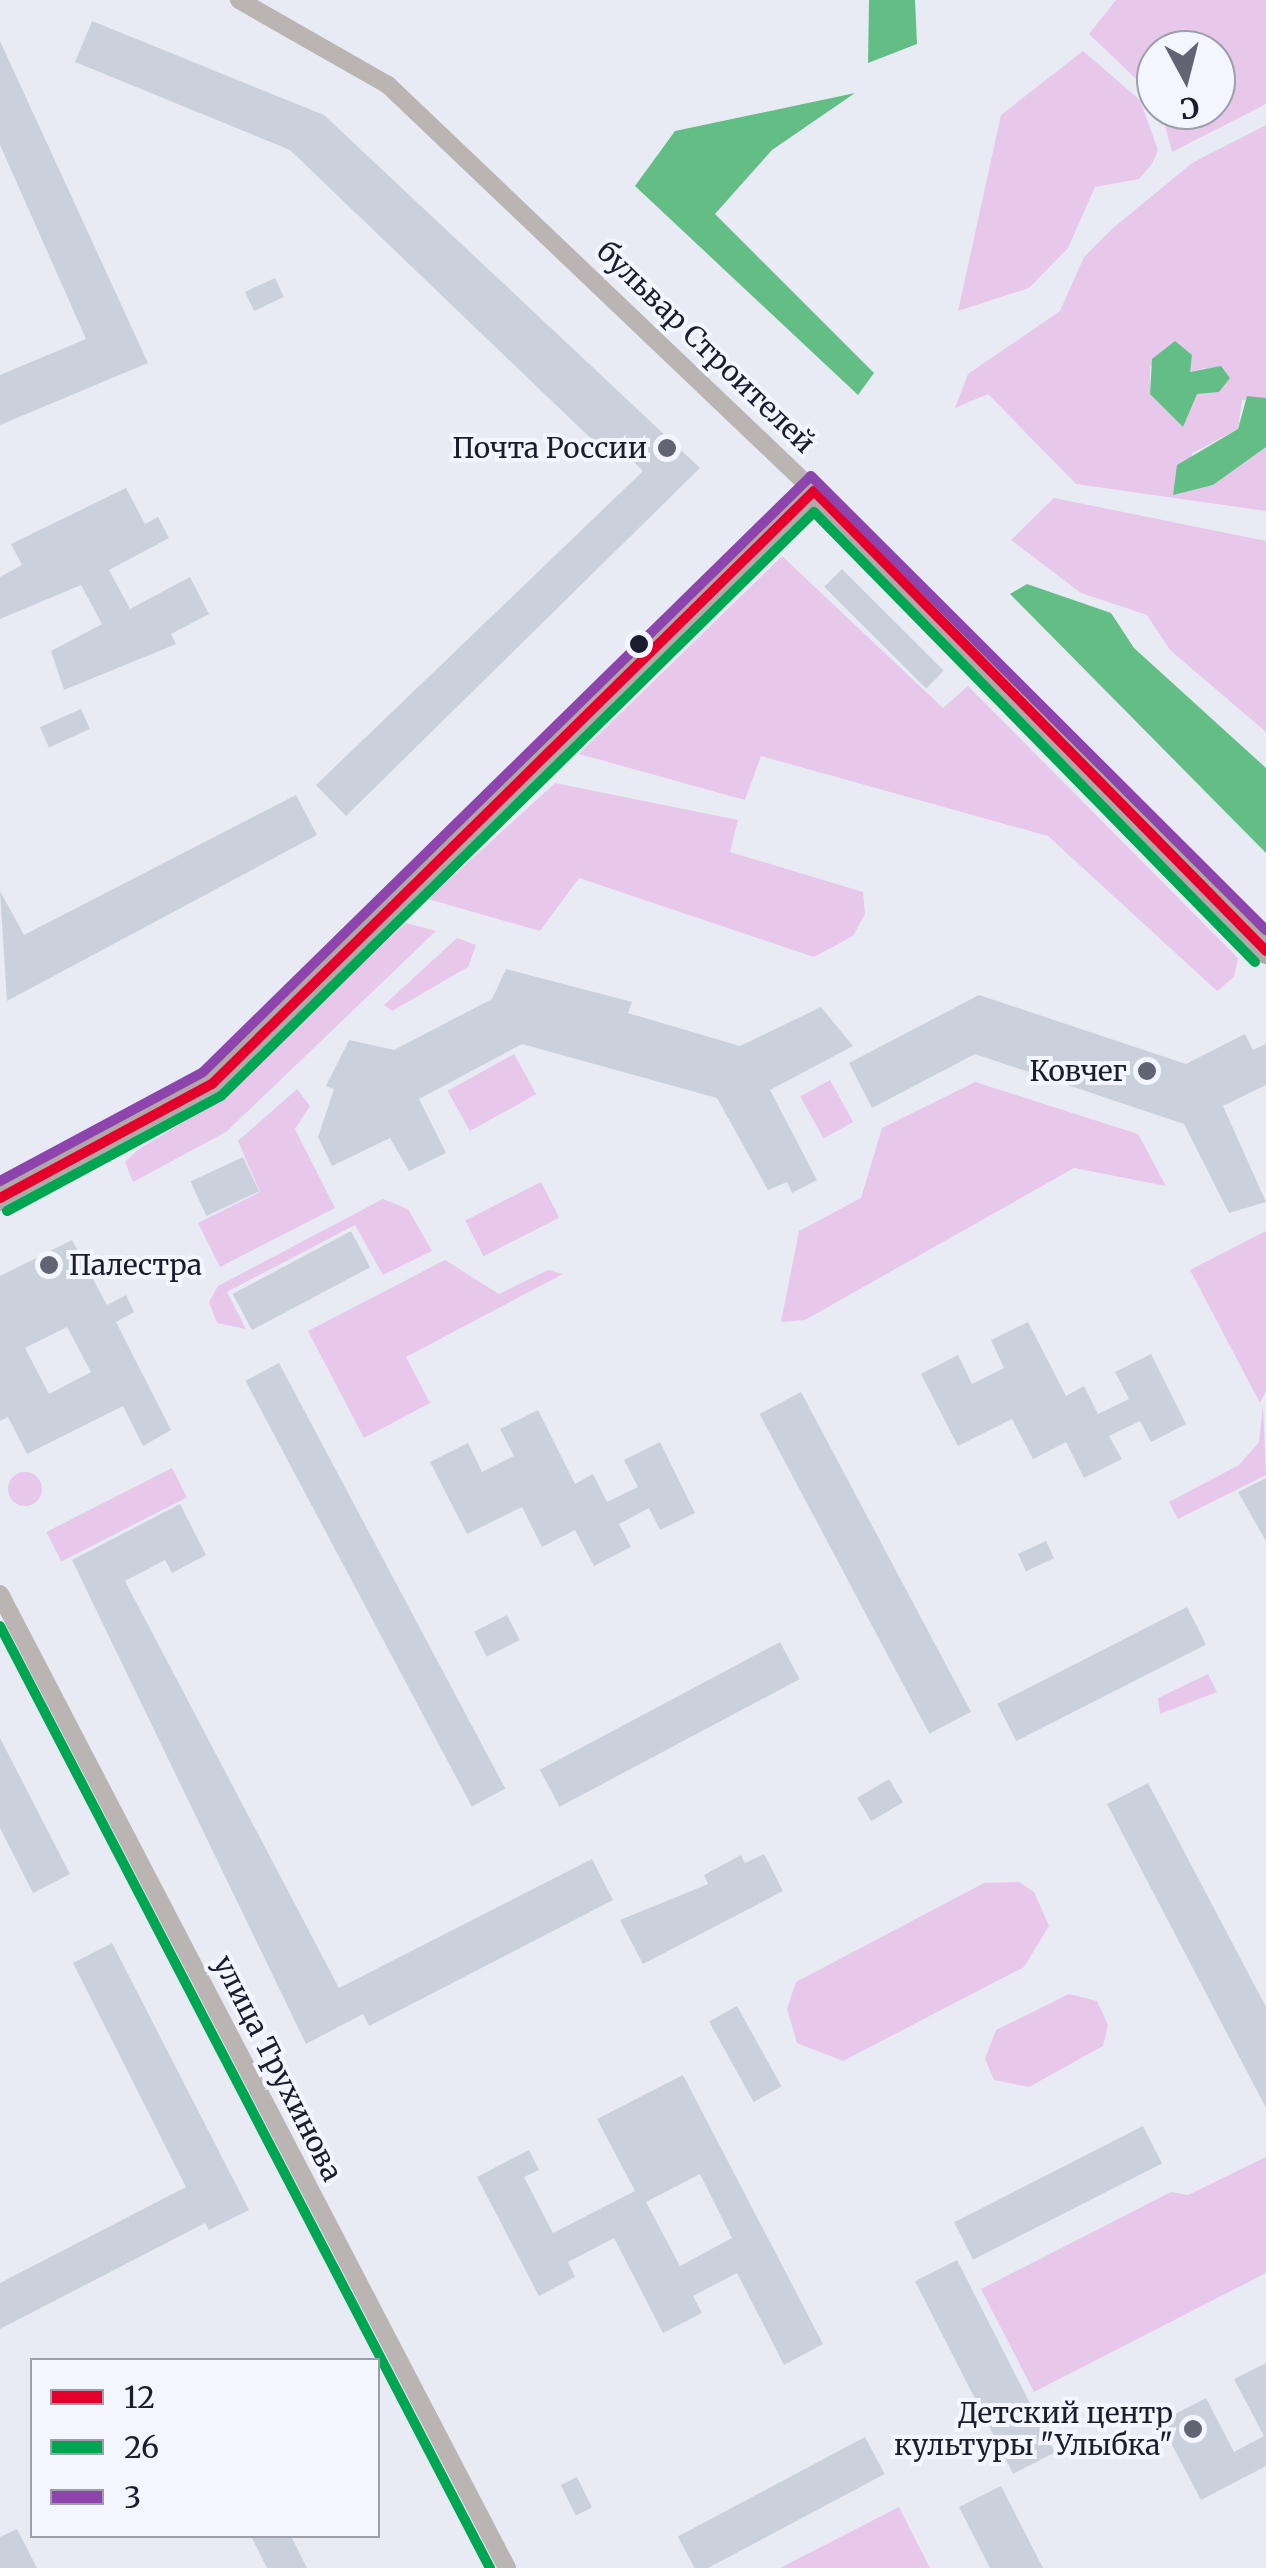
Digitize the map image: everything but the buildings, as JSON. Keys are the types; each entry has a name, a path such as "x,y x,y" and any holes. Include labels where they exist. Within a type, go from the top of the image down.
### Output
{"street":[{"name":"бульвар Строителей","path":"239,0 388,86 814,491 1266,951"},
{"path":"0,1198 212,1084 814,491"},
{"name":"улица Трухинова","path":"0,1594 507,2568"}],"shaded area":[{"path":"869,0 915,0 917,44 868,63"},
{"path":"1116,0 1266,0 1266,104 1236,119 1236,30 1136,30 1136,79 1089,34"},
{"path":"1083,51 1136,97 1136,130 1151,130 1158,150 1139,179 1095,187 1068,248 1029,288 958,311 1001,115"},
{"path":"855,93 772,150 715,214 874,373 858,395 635,186 675,131"},
{"path":"1266,125 1266,398 1242,400 1238,429 1193,453 1179,478 1182,492 1213,485 1266,447 1266,511 1076,484 988,394 955,408 968,374 1060,311 1084,257 1192,163","holes":["1175,341 1190,372 1205,368 1219,392 1196,394 1183,427 1150,394 1150,367"]},
{"path":"1166,130 1215,130 1172,152"},
{"path":"1175,341 1192,355 1190,372 1221,366 1230,378 1219,392 1197,394 1183,427 1150,394 1152,359"},
{"path":"1247,396 1266,398 1266,447 1213,485 1173,495 1177,465 1238,429"},
{"path":"1054,498 1266,541 1266,732 1170,650 1147,615 1081,593 1011,540"},
{"path":"782,556 943,708 968,686 1238,958 1234,977 1217,991 1048,836 761,756 745,800 579,754"},
{"path":"1027,584 1111,613 1134,648 1266,768 1266,853 1010,594"},
{"path":"555,783 738,820 730,852 863,892 865,914 853,936 814,957 579,878 540,931 428,899"},
{"path":"406,923 436,931 226,1132 133,1182 125,1162 139,1149 209,1107"},
{"path":"457,938 476,945 468,967 392,1011 384,1005"},
{"path":"514,1054 536,1094 470,1131 448,1091"},
{"path":"830,1080 853,1122 824,1138 800,1096"},
{"path":"975,1082 1138,1134 1166,1186 1074,1168 805,1320 781,1322 799,1231 861,1198 882,1128"},
{"path":"297,1089 310,1106 295,1129 335,1208 220,1267 198,1223 260,1192 238,1141"},
{"path":"541,1182 559,1218 483,1256 465,1221"},
{"path":"383,1199 408,1209 432,1251 383,1275 355,1225 227,1292 246,1329 217,1323 209,1302 218,1286"},
{"path":"1266,1231 1266,1391 1260,1403 1190,1270"},
{"path":"445,1260 499,1294 548,1270 563,1274 406,1357 430,1403 364,1438 308,1331"},
{"path":"1263,1405 1266,1475 1178,1519 1169,1502 1239,1465 1259,1442"},
{"path":"172,1468 187,1497 61,1561 46,1532"},
{"path":"25,1472 37,1477 42,1489 37,1501 25,1506 13,1501 8,1489 13,1477"},
{"path":"1208,1674 1217,1692 1160,1714 1158,1698"},
{"path":"1019,1882 1034,1892 1049,1926 1024,1967 843,2061 797,2043 787,2009 796,1982 984,1883"},
{"path":"1069,1994 1097,2001 1108,2025 1103,2046 1029,2087 994,2080 985,2059 996,2030"},
{"path":"1266,2157 1266,2273 1034,2392 981,2289 1171,2192 1188,2195"},
{"path":"899,2507 930,2568 780,2568"}],"transit line":[{"name":"3","path":"0,1181 203,1072 811,476 1266,930"},
{"name":"12","path":"814,491 1266,951"},
{"name":"12","path":"0,1198 212,1084 814,491"},
{"name":"26","path":"7,1211 221,1096 814,512 1255,962"},
{"name":"26","path":"0,1626 490,2568"}],"place":[{"name":"Почта России","path":"667,448"},
{"name":"Ковчег","path":"1147,1071"},
{"name":"Палестра","path":"49,1265"},
{"name":"Детский центр культуры \"Улыбка\"","path":"1193,2429"}]}
